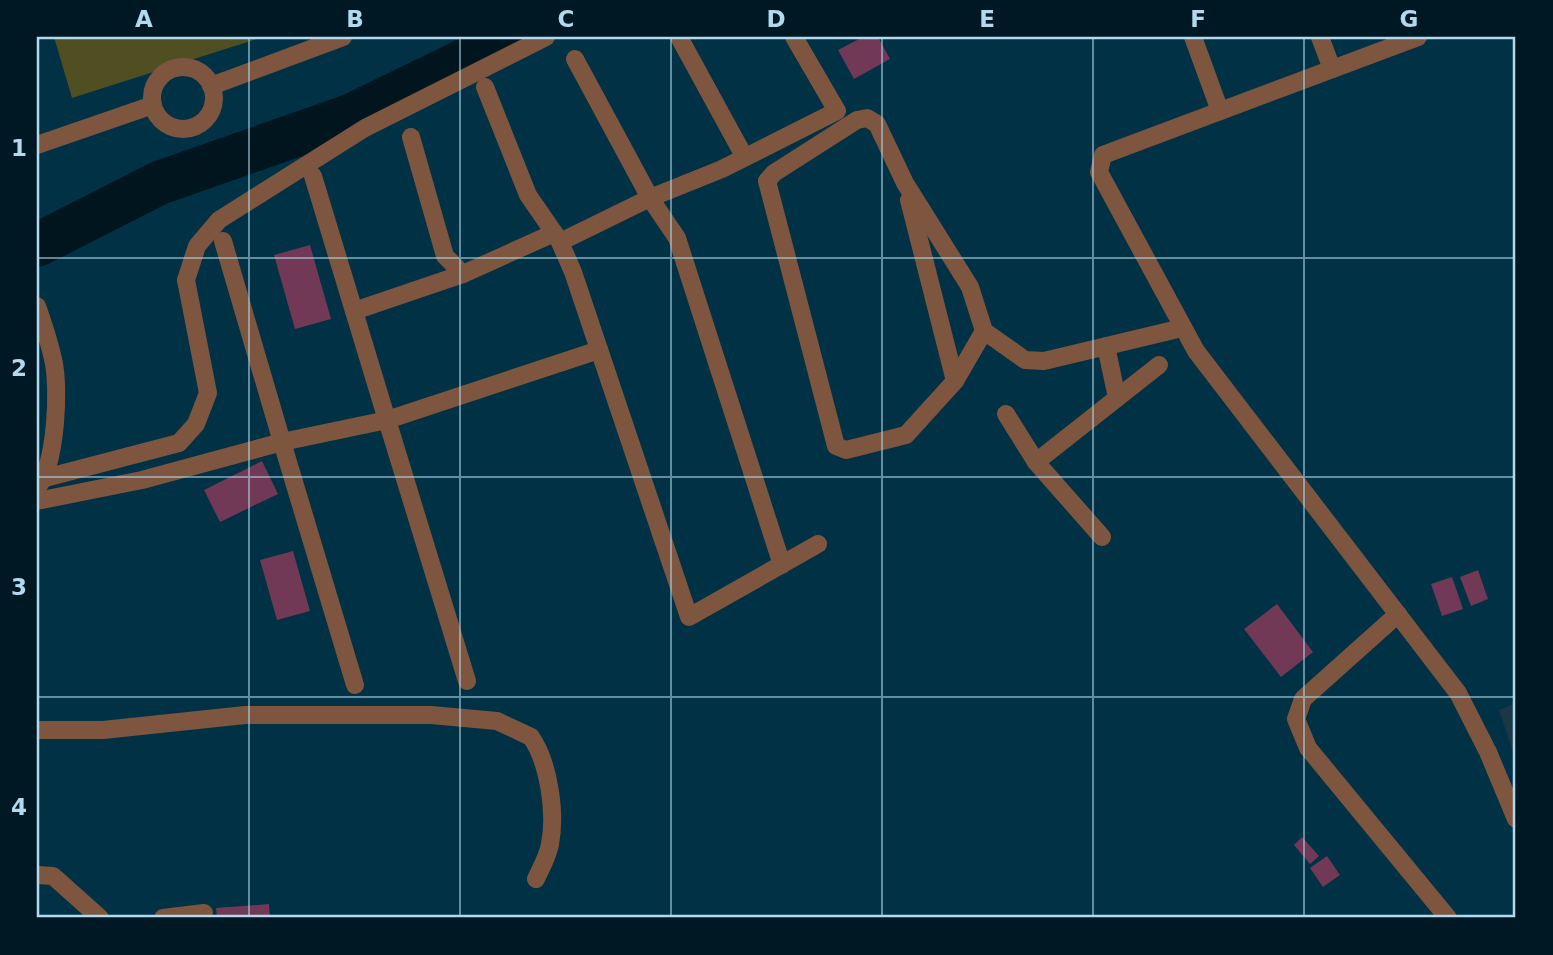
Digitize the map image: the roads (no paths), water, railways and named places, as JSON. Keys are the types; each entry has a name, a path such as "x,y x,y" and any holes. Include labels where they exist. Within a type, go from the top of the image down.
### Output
{"street":[{"path":"211,86 343,37"},
{"path":"37,307 54,361 54,430 41,483 179,443 196,424 208,393 186,279 197,246 219,220 365,128 546,37"},
{"path":"679,37 744,156"},
{"path":"354,311 557,238 744,156 837,111 794,37"},
{"path":"1193,37 1220,111"},
{"path":"1320,37 1332,69"},
{"path":"1418,37 1103,155 1099,172 1196,351 1458,693 1488,752 1516,819"},
{"path":"575,59 650,198 677,238 782,565"},
{"path":"172,69 193,69 205,77 211,86 214,101 212,111 206,119 189,129 170,127 162,121 153,105 156,82 172,69"},
{"path":"485,87 528,195 557,238 599,350 689,617 818,544"},
{"path":"37,145 153,105"},
{"path":"984,331 955,381 906,435 846,450 836,446 767,181 774,173 857,120 867,118 877,124 905,183 970,287 984,331 1025,360 1044,361 1182,328"},
{"path":"411,137 446,256 463,274"},
{"path":"313,176 467,681"},
{"path":"905,183 955,381"},
{"path":"223,241 355,685"},
{"path":"1106,346 1117,398"},
{"path":"37,501 142,480 282,442 387,420 599,350"},
{"path":"1036,462 1159,365"},
{"path":"1006,414 1036,462 1102,537"},
{"path":"1398,614 1303,699 1296,719 1308,748 1448,918"},
{"path":"37,730 103,730 268,715 431,715 497,721 531,737 543,765 552,831 547,855 536,879"},
{"path":"37,875 53,876 100,918"},
{"path":"163,918 204,913"}],"waterway":[{"path":"37,245 159,183 350,116 513,37"}]}
